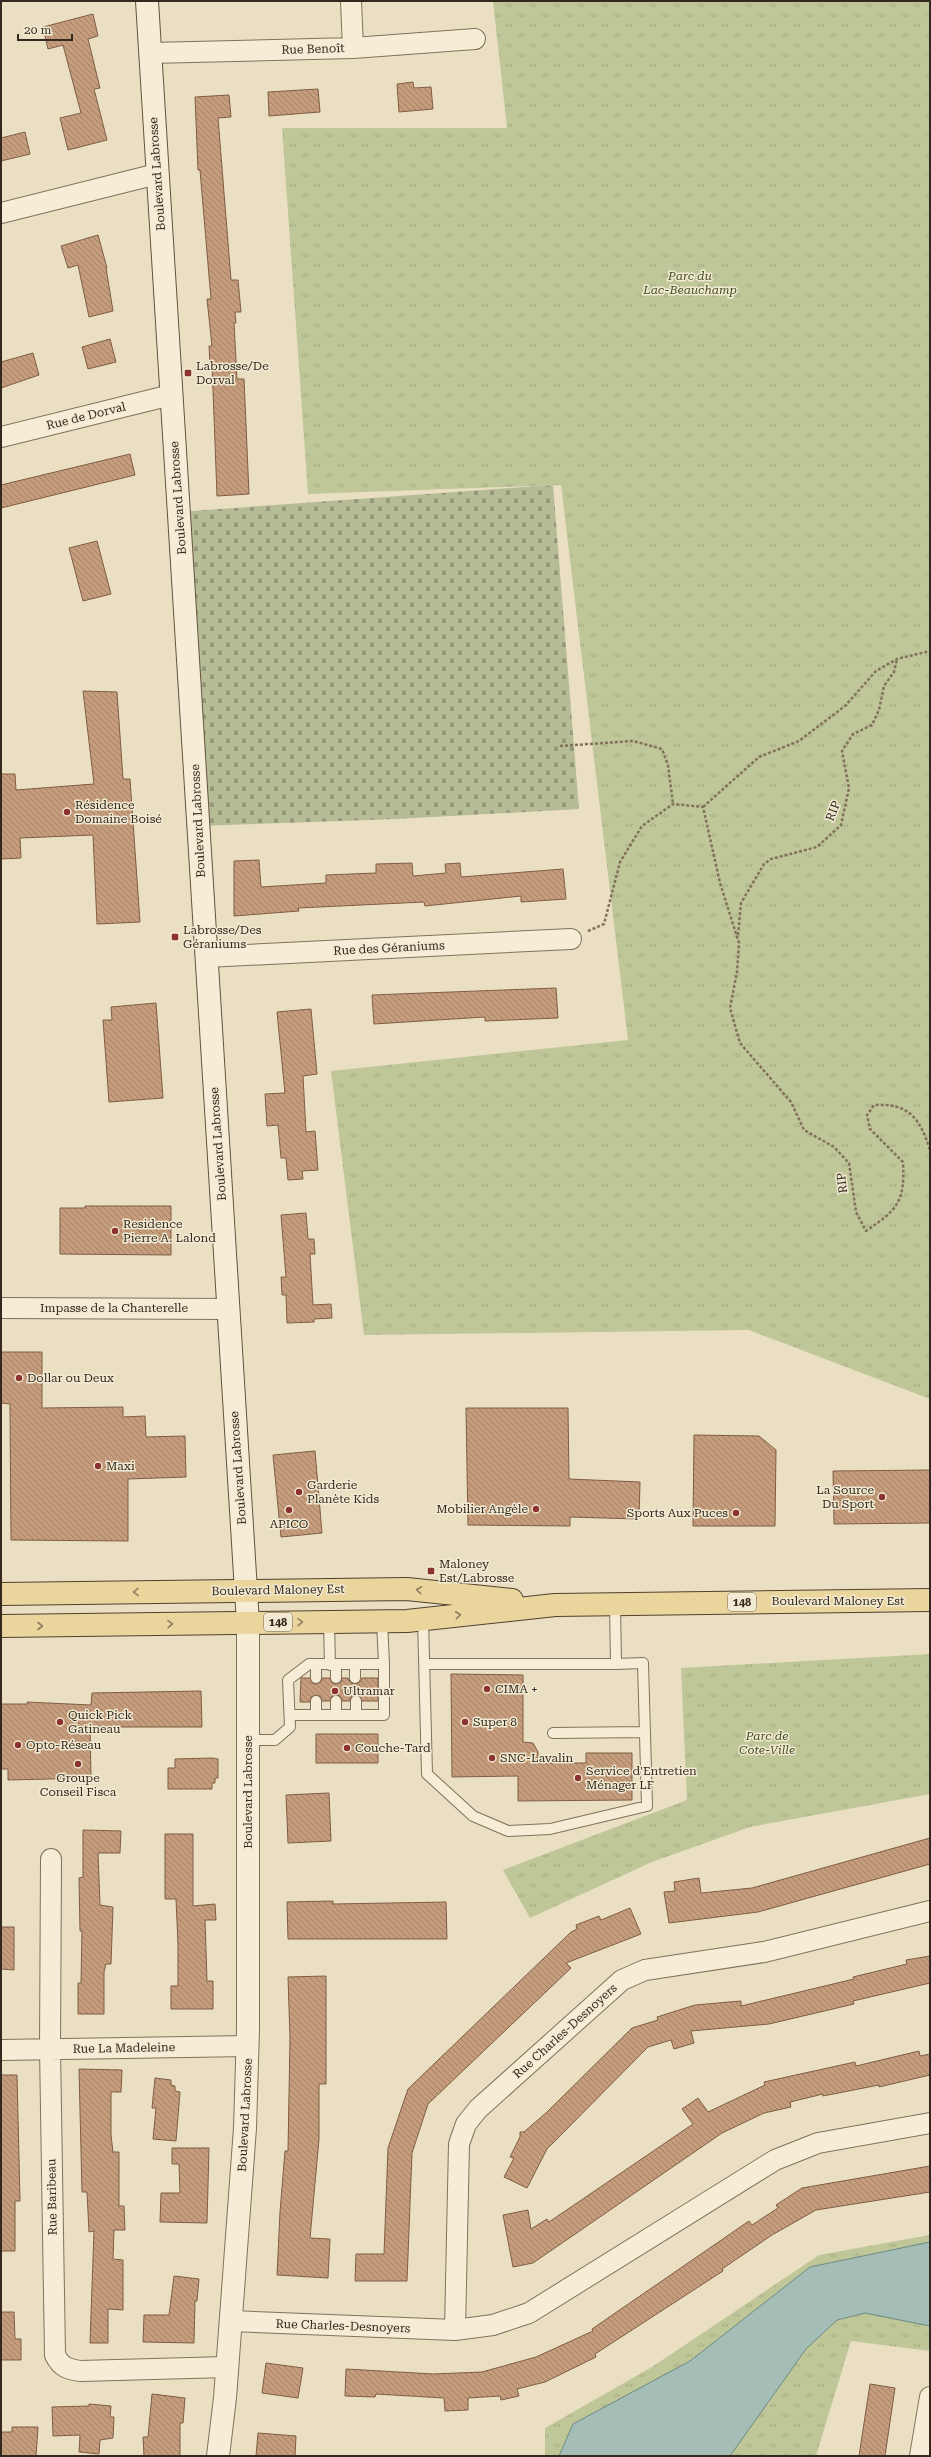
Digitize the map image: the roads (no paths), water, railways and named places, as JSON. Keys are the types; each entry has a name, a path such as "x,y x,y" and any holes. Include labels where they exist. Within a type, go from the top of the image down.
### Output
{"main road":[{"name":"Boulevard Labrosse","path":"147,1 248,1624 248,2046 245,2128 231,2321 218,2456"},
{"name":"Boulevard Maloney Est","path":"1,1594 407,1589 555,1605"},
{"name":"Boulevard Maloney Est","path":"1,1626 248,1624 382,1621 424,1619 555,1605 930,1600"}],"street":[{"path":"351,1 354,48"},
{"name":"Rue Benoît","path":"150,53 354,48 475,39"},
{"path":"1,213 158,174"},
{"name":"Rue de Dorval","path":"1,437 171,395"},
{"name":"Rue des Géraniums","path":"206,957 571,939"},
{"name":"Impasse de la Chanterelle","path":"1,1308 228,1309"},
{"name":"Rue Baribeau","path":"51,1859 50,2049 55,2355 60,2364 69,2369 80,2371 227,2367"},
{"name":"Rue Charles-Desnoyers","path":"455,2330 459,2144 466,2124 478,2109 622,1980 645,1970 764,1952 930,1911"},
{"name":"Rue La Madeleine","path":"1,2050 248,2046"},
{"name":"Rue Charles-Desnoyers","path":"231,2321 455,2330 493,2325 529,2313 775,2160 818,2143 930,2123"},
{"path":"920,2456 930,2397"}],"lane":[{"path":"615,1604 616,1664"},
{"path":"424,1619 424,1664 427,1774 473,1816 508,1831 550,1829 647,1806 643,1663 424,1664"},
{"path":"329,1621 333,1665 336,1678"},
{"path":"290,1715 384,1715 382,1621"},
{"path":"248,1740 275,1740 290,1727 288,1680 308,1664 384,1664"},
{"path":"316,1664 316,1678"},
{"path":"355,1664 355,1678"},
{"path":"336,1701 336,1715"},
{"path":"356,1701 356,1715"},
{"path":"316,1702 316,1715"},
{"path":"553,1733 645,1732"}],"water":[{"path":"930,2242 930,2326 865,2313 837,2320 806,2349 730,2456 559,2456 573,2424 690,2361 810,2267"}],"place":[{"name":"Labrosse/De Dorval","path":"188,373"},
{"name":"Résidence Domaine Boisé","path":"67,812"},
{"name":"Labrosse/Des Géraniums","path":"175,937"},
{"name":"Residence Pierre A. Lalond","path":"115,1231"},
{"name":"Dollar ou Deux","path":"19,1378"},
{"name":"Maxi","path":"98,1466"},
{"name":"Garderie Planète Kids","path":"299,1492"},
{"name":"La Source Du Sport","path":"882,1497"},
{"name":"Mobilier Angèle","path":"536,1509"},
{"name":"APICO","path":"289,1510"},
{"name":"Sports Aux Puces","path":"736,1513"},
{"name":"Maloney Est/Labrosse","path":"431,1571"},
{"name":"CIMA +","path":"487,1689"},
{"name":"Ultramar","path":"335,1691"},
{"name":"Quick Pick Gatineau","path":"60,1722"},
{"name":"Super 8","path":"465,1722"},
{"name":"Opto-Réseau","path":"18,1745"},
{"name":"Couche-Tard","path":"347,1748"},
{"name":"SNC-Lavalin","path":"492,1758"},
{"name":"Groupe Conseil Fisca","path":"78,1764"},
{"name":"Service d'Entretien Ménager LF","path":"578,1778"}],"park label":[{"name":"Parc du Lac-Beauchamp","path":"690,283"},
{"name":"Parc de Cote-Ville","path":"767,1743"}]}
